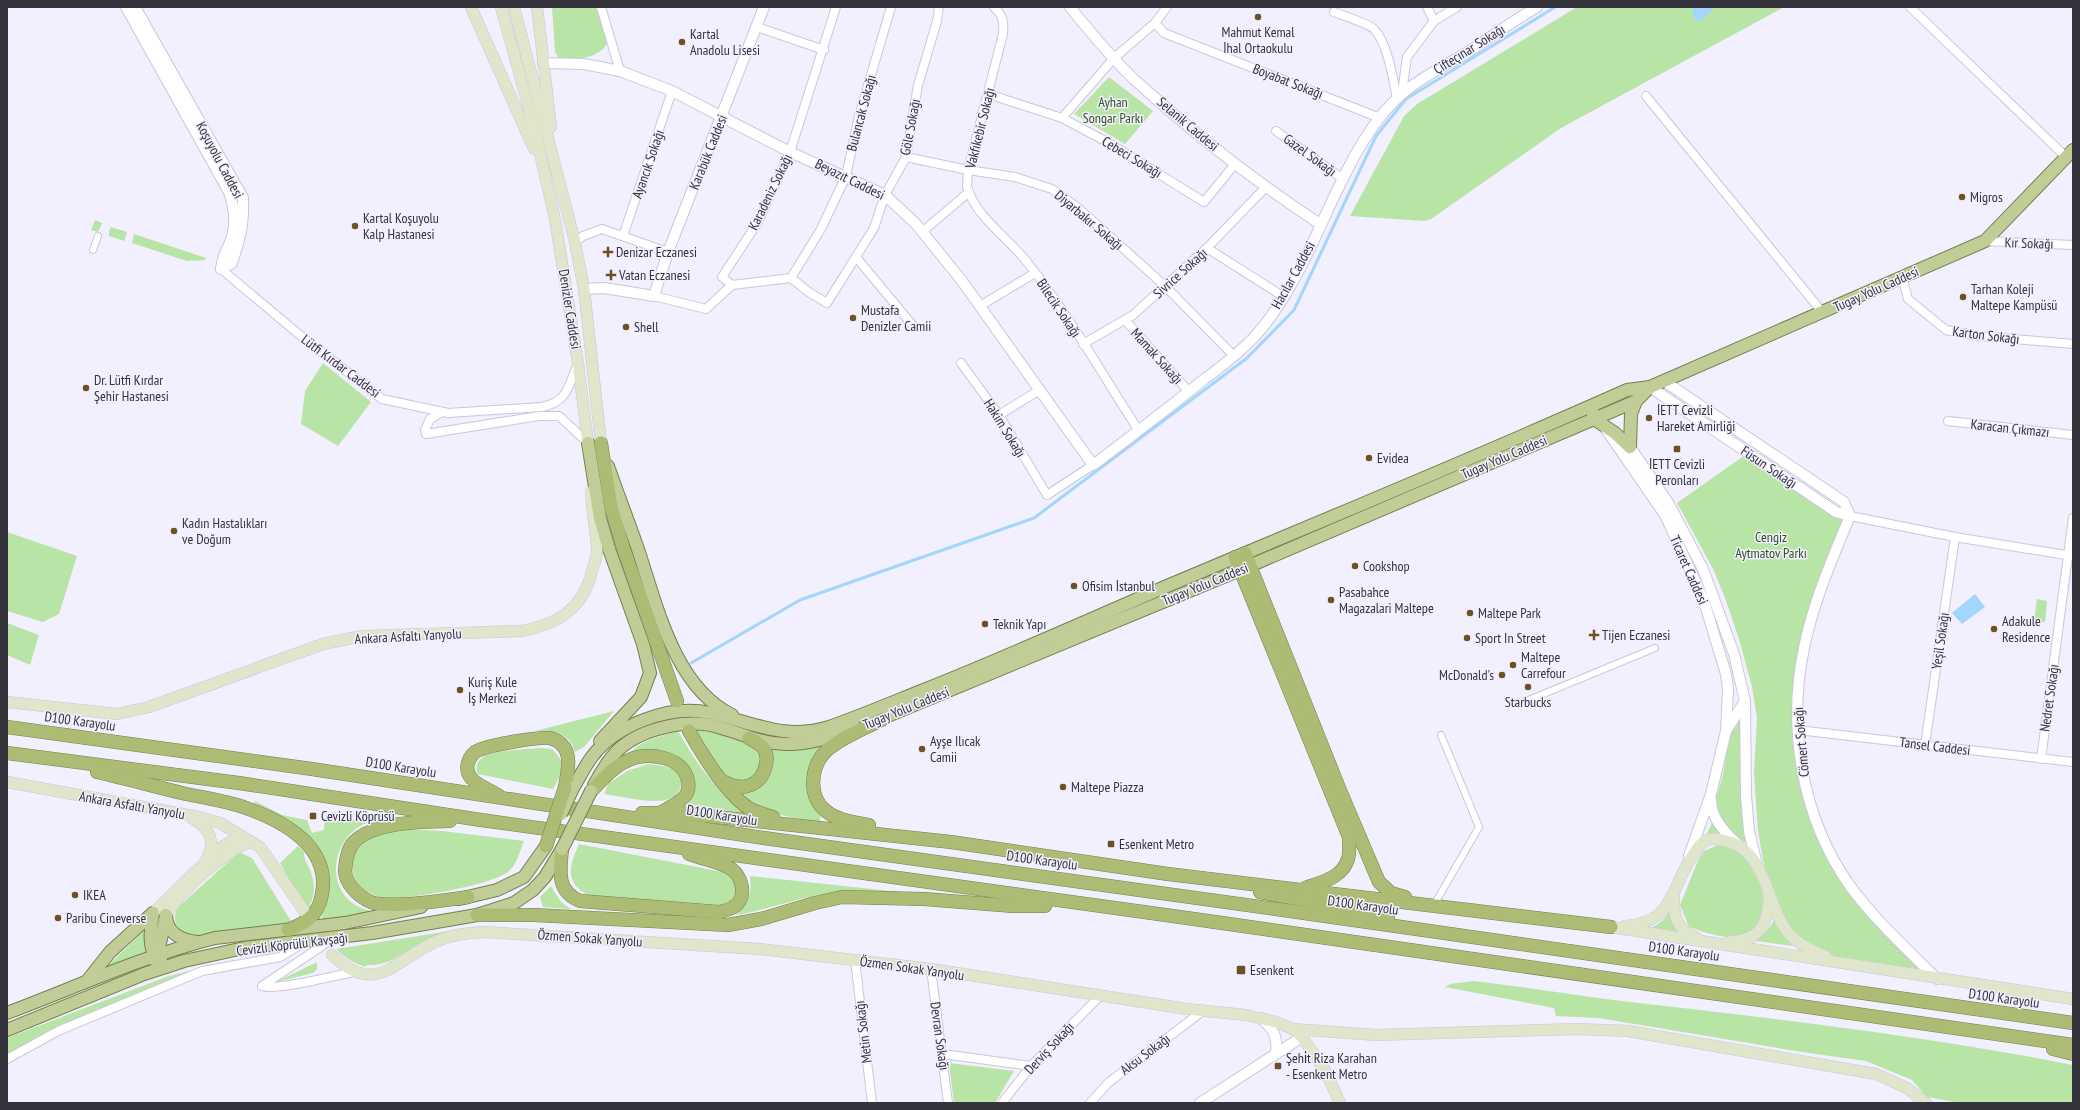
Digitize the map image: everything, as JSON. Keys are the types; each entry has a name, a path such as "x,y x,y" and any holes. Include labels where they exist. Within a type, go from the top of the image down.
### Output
{"highway":[{"path":"595,443 614,514 677,701"},
{"path":"1240,555 1349,837 1349,858 1341,871 1335,877 1302,889"},
{"path":"1245,568 1379,882 1391,893 1434,905"},
{"path":"883,719 827,751 816,766 812,782 816,799 825,811 840,819 951,842"},
{"name":"D100 Karayolu","path":"7,727 619,815 764,838 1445,933 2073,1023"},
{"path":"689,731 702,756 721,780 752,810 775,818 839,829"},
{"path":"503,798 472,780 467,772 468,762 476,752 489,747 532,739 552,738 562,744 568,755 569,788 546,846"},
{"path":"721,780 732,786 744,787 758,782 764,775 767,760 764,749 749,738"},
{"path":"7,753 239,783 481,820 1100,906 2073,1045"},
{"path":"591,791 615,767 630,759 649,755 665,758 679,765 685,771 689,787 686,795 678,803 662,812"},
{"path":"35,757 245,807 294,832 308,844 318,858 323,875 323,888 320,902 311,918 305,923 288,930"},
{"path":"619,815 662,812 839,829 951,842 1168,874 1611,927"},
{"path":"468,897 398,904 372,902 355,892 345,873 347,854 354,842 376,828 436,821 481,820"},
{"path":"562,849 560,873 564,887 570,897 580,901 719,912 734,907 741,898 743,889 740,879 731,868 657,844"},
{"path":"1168,874 1355,909 1445,933"},
{"path":"477,915 534,915 728,924 760,919 815,903 842,897 924,899 1013,906 1100,906"},
{"path":"1985,1032 2073,1054"}],"main road":[{"name":"Denizler Caddesi","path":"470,7 546,176"},
{"name":"Denizler Caddesi","path":"501,7 546,176 564,269 578,363 595,443"},
{"name":"Denizler Caddesi","path":"514,7 575,242 584,288 595,443"},
{"name":"Denizler Caddesi","path":"537,7 559,179"},
{"name":"Tugay Yolu Caddesi","path":"749,723 777,731 801,733 839,723 964,674 1628,390 1650,387 1823,313 1902,277 1985,242 2070,153"},
{"name":"Tugay Yolu Caddesi","path":"591,791 606,763 619,749 637,738 675,724 706,724 770,743 802,743 822,739 883,719 1245,568 1551,437 1600,420 1636,401 1650,387"},
{"path":"1630,447 1631,414 1636,401"},
{"path":"1592,406 1600,420 1630,447"},
{"name":"Ankara Asfaltı Yanyolu","path":"7,702 117,714 149,707 323,644 362,636 522,631 550,624 567,614 584,592 591,576 597,552 593,520 595,443"},
{"path":"595,443 664,627 680,662 696,684 713,702 729,714 749,723"},
{"path":"569,788 589,753 641,697 650,673 643,644 609,549 600,518 595,443"},
{"path":"569,788 592,756 607,743 633,724 654,716 673,711 707,712 749,723"},
{"name":"Ankara Asfaltı Yanyolu","path":"7,782 209,819 220,823 252,841 263,850 304,912"},
{"path":"562,849 591,791"},
{"path":"187,815 204,826 210,836 211,849 206,860"},
{"path":"85,982 110,952 153,913 206,860 232,840 252,841"},
{"name":"Ticaret Caddesi","path":"1611,927 1636,925 1655,918 1674,894 1687,862 1699,846 1705,841 1720,840 1738,845 1756,861 1778,916 1791,936 1809,949 1839,963"},
{"path":"144,974 159,948 166,915 174,904 219,860 232,850 252,841"},
{"name":"Cevizli Köprülü Kavşağı","path":"7,1013 85,982 155,957 215,938 345,923 497,890 524,877 546,846"},
{"name":"Cevizli Köprülü Kavşağı","path":"7,1030 144,974 184,961 244,948 332,939 477,915 514,903 533,890 545,877 562,849"},
{"path":"1674,894 1674,909 1680,928 1688,935 1713,943 1744,940 1756,933 1766,921 1770,895"},
{"path":"153,913 150,929 151,949 155,957"},
{"path":"166,915 169,928 174,934 184,940 200,942"},
{"path":"1611,927 2073,999"},
{"name":"Özmen Sokak Yanyolu","path":"354,972 363,975 386,971 430,944 451,936 471,932 760,949 931,969 1100,996 1261,1018 1293,1028 1302,1037 1325,1070 1340,1103"},
{"path":"332,955 354,972"},
{"path":"155,957 184,961"},
{"path":"1293,1028 1376,1035 1577,1029 1628,1031 1876,1074 1907,1088 1926,1103"}],"street":[{"name":"Koşuyolu Caddesi","path":"126,7 229,192 235,208 230,243 222,259 221,269"},
{"name":"Koşuyolu Caddesi","path":"135,7 243,198 244,222 241,235 232,263 221,269"},
{"path":"601,7 620,71"},
{"name":"Karabük Caddesi","path":"654,296 668,252 764,7"},
{"name":"Karadeniz Sokağı","path":"732,285 722,276 758,222 790,152 824,50 836,7"},
{"name":"Bulancak Sokağı","path":"791,278 820,229 846,176 859,116 890,7"},
{"name":"Göle Sokağı","path":"791,278 810,293 827,303 874,228 885,194 906,157 918,85 937,21 939,7"},
{"name":"Vakfıkebir Sokağı","path":"969,192 967,187 968,170 1004,34 1002,14 994,7"},
{"name":"Selanik Caddesi","path":"1070,7 1136,82 1265,188 1320,224"},
{"path":"1062,118 1114,58 1155,23 1166,7"},
{"path":"1427,7 1434,21"},
{"path":"1399,96 1407,57 1434,21 1457,7"},
{"name":"Çifteçınar Sokağı","path":"1399,96 1419,80 1468,52 1537,7"},
{"path":"1910,7 2070,153"},
{"path":"1334,12 1373,28 1385,50 1399,96"},
{"name":"Boyabat Sokağı","path":"1155,23 1164,32 1380,118"},
{"path":"757,27 824,50"},
{"name":"Beyazıt Caddesi","path":"543,63 584,64 620,71 672,91 790,152 885,194 922,232 980,306 1038,390 1093,465"},
{"name":"Ayancık Sokağı","path":"623,236 672,91"},
{"name":"Cebeci Sokağı","path":"988,94 1062,118 1109,143 1204,202 1235,164"},
{"name":"Hacılar Caddesi","path":"1047,495 1093,465 1139,431 1234,356 1257,334 1284,297 1359,149 1380,118 1399,96"},
{"path":"1646,96 1823,313"},
{"name":"Gazel Sokağı","path":"1276,131 1343,179"},
{"name":"Diyarbakır Sokağı","path":"906,157 968,170 1015,177 1052,189 1077,207 1164,286 1234,356"},
{"name":"Sivrice Sokağı","path":"1083,344 1133,315 1207,248 1265,188"},
{"path":"922,232 969,192"},
{"name":"Bilecik Sokağı","path":"969,192 971,198 985,216 1035,273 1063,311 1139,431"},
{"path":"575,242 590,233 602,229 668,252"},
{"path":"93,250 98,236"},
{"name":"Kır Sokağı","path":"1985,242 2073,245"},
{"path":"1207,248 1284,297"},
{"path":"856,257 914,327"},
{"name":"Lütfi Kırdar Caddesi","path":"221,269 301,336 382,399 442,412 461,413 555,404 566,393 578,363"},
{"path":"980,306 1035,273"},
{"name":"Karton Sokağı","path":"1902,277 1908,299 1946,330 1979,336 2073,344"},
{"path":"584,288 604,288 654,296 706,309 732,285 791,278"},
{"name":"Mamak Sokağı","path":"1125,320 1189,392"},
{"name":"Hakim Sokağı","path":"961,363 998,415 1047,495"},
{"name":"Füsun Sokağı","path":"1664,381 1844,502 1850,516"},
{"name":"Füsun Sokağı","path":"1650,387 1836,512 1955,537 2071,556"},
{"path":"998,415 1038,390"},
{"path":"442,412 430,419 425,430 426,434 533,417 559,416 595,443"},
{"name":"Ticaret Caddesi","path":"1600,420 1665,515 1703,598 1726,674 1728,705 1726,731 1711,794 1687,862"},
{"name":"Karacan Çıkmazı","path":"1948,421 2073,435"},
{"name":"Ticaret Caddesi","path":"1630,447 1669,504 1703,569 1734,654 1745,702 1746,796 1749,831 1756,861"},
{"name":"Cömert Sokağı","path":"1850,516 1814,610 1804,649 1797,700 1801,763 1806,791 1818,825 1840,869 1859,898 1887,930 1937,979"},
{"name":"Nedret Sokağı","path":"2041,758 2071,556 2073,518"},
{"name":"Yeşil Sokağı","path":"1925,745 1955,537"},
{"path":"1519,704 1656,648"},
{"name":"Ticaret Caddesi","path":"1726,731 1745,702"},
{"name":"Tansel Caddesi","path":"1798,730 2073,762"},
{"path":"1434,905 1478,827 1442,735"},
{"name":"Ticaret Caddesi","path":"1711,794 1711,810 1718,823 1738,845"},
{"path":"332,939 262,986 269,987 312,982 354,972"},
{"path":"7,1059 63,1028 202,971 280,957 305,942"},
{"name":"Metin Sokağı","path":"855,960 872,1103"},
{"name":"Devran Sokağı","path":"931,969 943,1054 948,1103"},
{"name":"Derviş Sokağı","path":"1002,1103 1031,1066 1100,996"},
{"name":"Aksu Sokağı","path":"1090,1103 1108,1083 1204,1010"},
{"path":"1261,1018 1272,1028 1277,1042 1276,1053"},
{"path":"1200,1103 1302,1037"},
{"path":"943,1054 1031,1066"}],"green space":[{"path":"552,7 598,7 608,37 602,50 596,54 581,58 559,58 555,52"},
{"path":"1577,7 1784,7 1561,128 1431,219 1424,221 1350,216 1404,116 1417,104"},
{"name":"Ayhan Songar Parkı","path":"1109,77 1153,111 1125,144 1074,114"},
{"path":"95,220 102,223 98,232 91,230"},
{"path":"111,227 127,232 124,241 109,236"},
{"path":"134,234 206,258 205,260 187,261 132,243"},
{"path":"323,363 371,402 338,446 301,424 305,391"},
{"name":"Cengiz Aytmatov Parkı","path":"1749,453 1850,516 1814,610 1797,699 1813,812 1850,885 1937,979 1839,963 1791,934 1769,895 1758,831 1754,773 1757,718 1752,687 1739,639 1724,595 1713,569 1677,503"},
{"path":"7,532 77,556 59,614 43,622 7,611"},
{"path":"2037,599 2047,601 2045,622 2034,621"},
{"path":"7,623 39,635 30,665 7,655"},
{"path":"614,711 585,746 575,752 573,745 569,740 560,734 535,731"},
{"path":"1741,712 1741,789 1747,843 1739,839 1726,827 1716,809 1716,799 1723,774 1730,731"},
{"path":"696,730 733,738 751,745 758,750 762,758 761,771 747,782 726,777 719,772 708,758"},
{"path":"678,731 701,768 729,797 753,815 688,804 694,793 694,778 689,768 678,756 657,752 630,754 639,745 645,742"},
{"path":"825,744 812,763 807,778 807,786 810,794 821,814 820,822 785,816 766,810 736,791 756,789 763,785 769,776 772,760 771,749 806,749"},
{"path":"540,748 552,749 562,764 561,773 553,789 478,774 476,768 478,763 487,755 504,751"},
{"path":"648,764 666,767 677,773 681,782 680,789 676,795 665,800 652,801 604,794 610,781 611,782 627,771"},
{"path":"255,801 282,815 307,820 312,833 324,830 325,818 372,821 360,826 350,834 343,844 338,856 336,868 342,892 351,902 377,913 321,920 329,892 329,878 325,863 254,805"},
{"path":"1713,821 1725,837 1705,838"},
{"path":"407,829 442,831 524,841 514,865 509,871 500,876 469,886 430,894 396,898 381,897 361,888 353,873 352,862 355,853 360,846 368,840 378,836"},
{"path":"579,844 728,873 735,885 734,898 722,905 589,896 575,885 572,879 571,867"},
{"path":"1718,845 1735,851 1748,862 1760,884 1763,896 1764,908 1762,919 1756,928 1740,937 1717,936 1689,927 1680,905 1699,858 1704,851"},
{"path":"298,846 304,852 314,886 312,901 307,910 280,863"},
{"path":"241,853 252,858 291,921 287,925 193,936 183,932 175,922 178,907 237,854"},
{"path":"750,876 900,892 829,893 735,915 744,907 750,894"},
{"path":"551,886 561,902 571,909 543,907 540,897"},
{"path":"1670,908 1684,936 1646,930 1661,922"},
{"path":"1774,920 1793,946 1756,941 1767,931"},
{"path":"145,930 145,954 102,971"},
{"path":"450,931 424,941 390,961 376,965 367,965 366,967 350,960 336,949"},
{"path":"317,962 317,969 313,973 276,982"},
{"path":"211,965 62,1025 7,1054 7,1038 166,977"},
{"path":"1474,981 1610,1000 1852,1029 1963,1045 2073,1065 2073,1103 1955,1102 1927,1097 1912,1080 1866,1061 1802,1052 1599,1018 1556,1016 1554,1008 1445,987 1450,984"},
{"path":"949,1063 1014,1071 995,1103 954,1103"}],"water":[{"path":"1692,7 1715,7 1702,20 1698,21 1694,18"},
{"path":"1975,594 1985,607 1962,624 1952,613"}],"waterway":[{"path":"691,663 800,600 1034,518 1247,358 1294,310 1376,136 1406,99 1555,7"}],"place":[{"name":"Mahmut Kemal İhal Ortaokulu","path":"1258,17"},
{"name":"Kartal Anadolu Lisesi","path":"682,42"},
{"name":"Migros","path":"1962,197"},
{"name":"Kartal Koşuyolu Kalp Hastanesi","path":"355,226"},
{"name":"Denizar Eczanesi","path":"608,252"},
{"name":"Vatan Eczanesi","path":"611,275"},
{"name":"Tarhan Koleji Maltepe Kampüsü","path":"1963,297"},
{"name":"Mustafa Denizler Camii","path":"853,318"},
{"name":"Shell","path":"626,327"},
{"name":"Dr. Lütfi Kırdar Şehir Hastanesi","path":"86,388"},
{"name":"İETT Cevizli Hareket Amirliği","path":"1649,418"},
{"name":"İETT Cevizli Peronları","path":"1677,449"},
{"name":"Evidea","path":"1369,458"},
{"name":"Kadın Hastalıkları ve Doğum","path":"174,531"},
{"name":"Cookshop","path":"1355,566"},
{"name":"Ofisim İstanbul","path":"1074,586"},
{"name":"Pasabahce Magazalari Maltepe","path":"1331,600"},
{"name":"Maltepe Park","path":"1470,613"},
{"name":"Teknik Yapı","path":"985,624"},
{"name":"Adakule Residence","path":"1994,629"},
{"name":"Tijen Eczanesi","path":"1594,635"},
{"name":"Sport In Street","path":"1467,638"},
{"name":"Maltepe Carrefour","path":"1513,665"},
{"name":"McDonald's","path":"1502,675"},
{"name":"Starbucks","path":"1528,687"},
{"name":"Kuriş Kule İş Merkezi","path":"460,690"},
{"name":"Ayşe Ilıcak Camii","path":"922,749"},
{"name":"Maltepe Piazza","path":"1063,787"},
{"name":"Cevizli Köprüsü","path":"313,816"},
{"name":"Esenkent Metro","path":"1111,844"},
{"name":"IKEA","path":"75,895"},
{"name":"Paribu Cineverse","path":"58,918"},
{"name":"Esenkent","path":"1241,970"},
{"name":"Şehi̇t Riza Karahan - Esenkent Metro","path":"1278,1066"}]}
